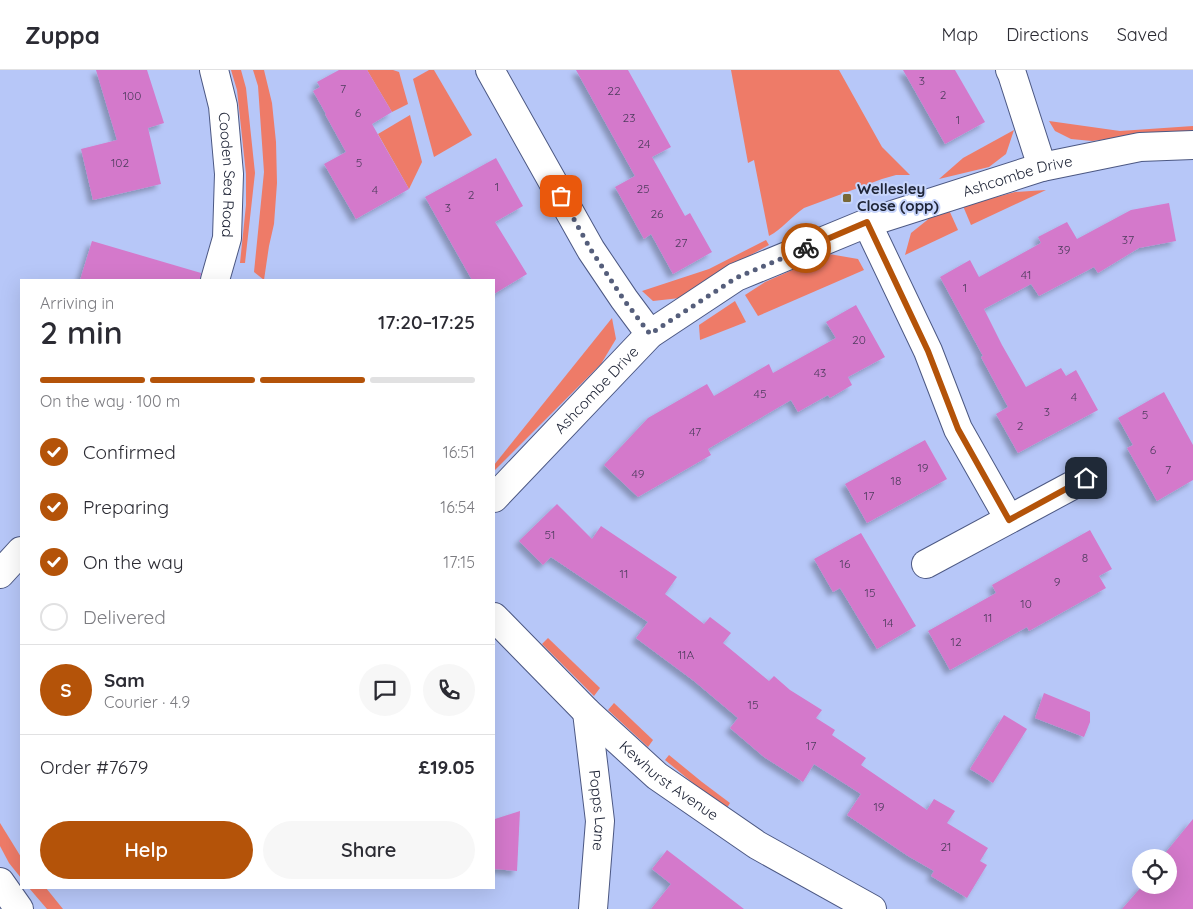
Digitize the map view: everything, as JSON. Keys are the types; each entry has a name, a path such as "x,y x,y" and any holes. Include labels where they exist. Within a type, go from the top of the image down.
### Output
{"street":[{"name":"Cooden Sea Road","path":"214,70 223,106 229,174 228,238 215,279"},
{"path":"490,70 591,250 624,300 650,334"},
{"path":"1010,70 1042,167"},
{"name":"Ashcombe Drive","path":"495,497 650,334 736,278 867,222 1042,167 1140,147 1193,144"},
{"path":"867,222 928,351 958,429 1009,520"},
{"path":"926,564 1086,478"},
{"path":"0,574 20,552"},
{"name":"Kewhurst Avenue","path":"495,618 587,712 657,776 757,846 872,909"},
{"name":"Popps Lane","path":"587,712 600,821 593,909"},
{"path":"0,882 19,909"}],"shaded area":[{"path":"231,70 241,70 246,88 255,173 245,263 240,263 246,205 246,174 237,90"},
{"path":"253,70 264,70 272,103 276,142 277,183 274,224 264,279 254,272 264,172 258,86"},
{"path":"367,70 393,70 399,72 408,104 392,112"},
{"path":"429,70 434,70 472,135 434,157 413,79"},
{"path":"731,70 839,70 882,147 910,175 896,175 882,179 804,208 769,236 754,160 748,163"},
{"path":"410,115 422,162 409,189 378,134"},
{"path":"1049,121 1120,131 1193,126 1193,131 1092,141 1071,139 1055,131"},
{"path":"1014,130 1006,154 989,167 939,179 963,158"},
{"path":"1046,190 971,225 963,206 1015,192"},
{"path":"949,210 958,230 905,255 911,233 931,217"},
{"path":"766,240 769,245 712,276 680,298 653,301 642,291 709,269"},
{"path":"829,254 858,259 864,270 758,316 745,295 765,282"},
{"path":"735,301 746,322 700,340 699,325"},
{"path":"612,318 616,339 601,364 495,470 495,464"},
{"path":"548,638 600,688 594,696 542,644"},
{"path":"614,703 653,740 648,747 608,710"},
{"path":"669,755 730,803 727,808 665,760"},
{"path":"0,823 20,855 20,877 9,863 0,846"},
{"path":"30,889 47,889 63,909 47,909"}],"building":[{"path":"96,70 147,70 164,123 148,128 161,184 93,200 81,149 117,140"},
{"path":"339,70 367,70 392,112 372,124 409,189 356,219 324,164 346,152 313,91 320,87 317,82"},
{"path":"576,70 628,70 671,147 652,157 685,216 690,213 712,252 673,274 651,234 644,239 615,187 635,176"},
{"path":"903,70 955,70 985,122 945,144"},
{"path":"496,158 523,206 495,222 527,274 495,293 495,279 471,279 425,197"},
{"path":"1169,203 1176,241 1139,248 1098,273 1094,267 1039,296 1031,284 984,309 1026,387 1061,368 1066,376 1076,370 1098,410 1018,453 996,414 1008,407 940,277 970,260 979,277 1041,243 1038,237 1067,222 1077,239 1131,210"},
{"path":"92,241 201,273 200,279 80,279"},
{"path":"856,305 885,357 848,377 852,385 830,398 828,395 798,412 791,400 708,449 711,455 638,497 604,465 648,418 707,384 714,396 769,364 773,373 836,338 826,322"},
{"path":"1164,392 1193,445 1193,480 1157,501 1127,448 1133,445 1118,418"},
{"path":"925,440 947,479 867,523 845,484"},
{"path":"557,504 592,539 601,526 677,577 665,594 704,624 710,617 731,633 723,643 769,681 774,676 790,690 822,710 816,718 835,730 832,735 866,758 861,765 927,810 934,799 955,811 947,823 988,848 980,861 987,865 967,898 931,876 934,871 847,815 861,794 814,764 803,782 764,757 730,728 738,718 694,681 636,638 648,622 551,557 543,565 519,541"},
{"path":"1090,530 1112,569 1099,576 1106,588 1029,631 1027,627 950,670 928,631 996,593 992,585"},
{"path":"861,533 916,626 877,649 840,588 833,592 814,559"},
{"path":"1044,693 1090,712 1090,722 1084,737 1035,718"},
{"path":"1004,715 1027,729 993,783 970,769"},
{"path":"520,811 517,871 495,869 495,819"},
{"path":"1193,819 1193,909 1122,909 1135,894 1177,894 1177,849 1169,849"},
{"path":"667,850 744,909 651,909 671,884 652,869"}],"way so far":[{"path":"561,196 591,250 624,300 650,334 736,278 806,248"}],"place":[{"name":"Wellesley Close (opp)","path":"847,198"}],"route":[{"path":"806,248 867,222 928,351 958,429 1009,520 1086,478"}]}
